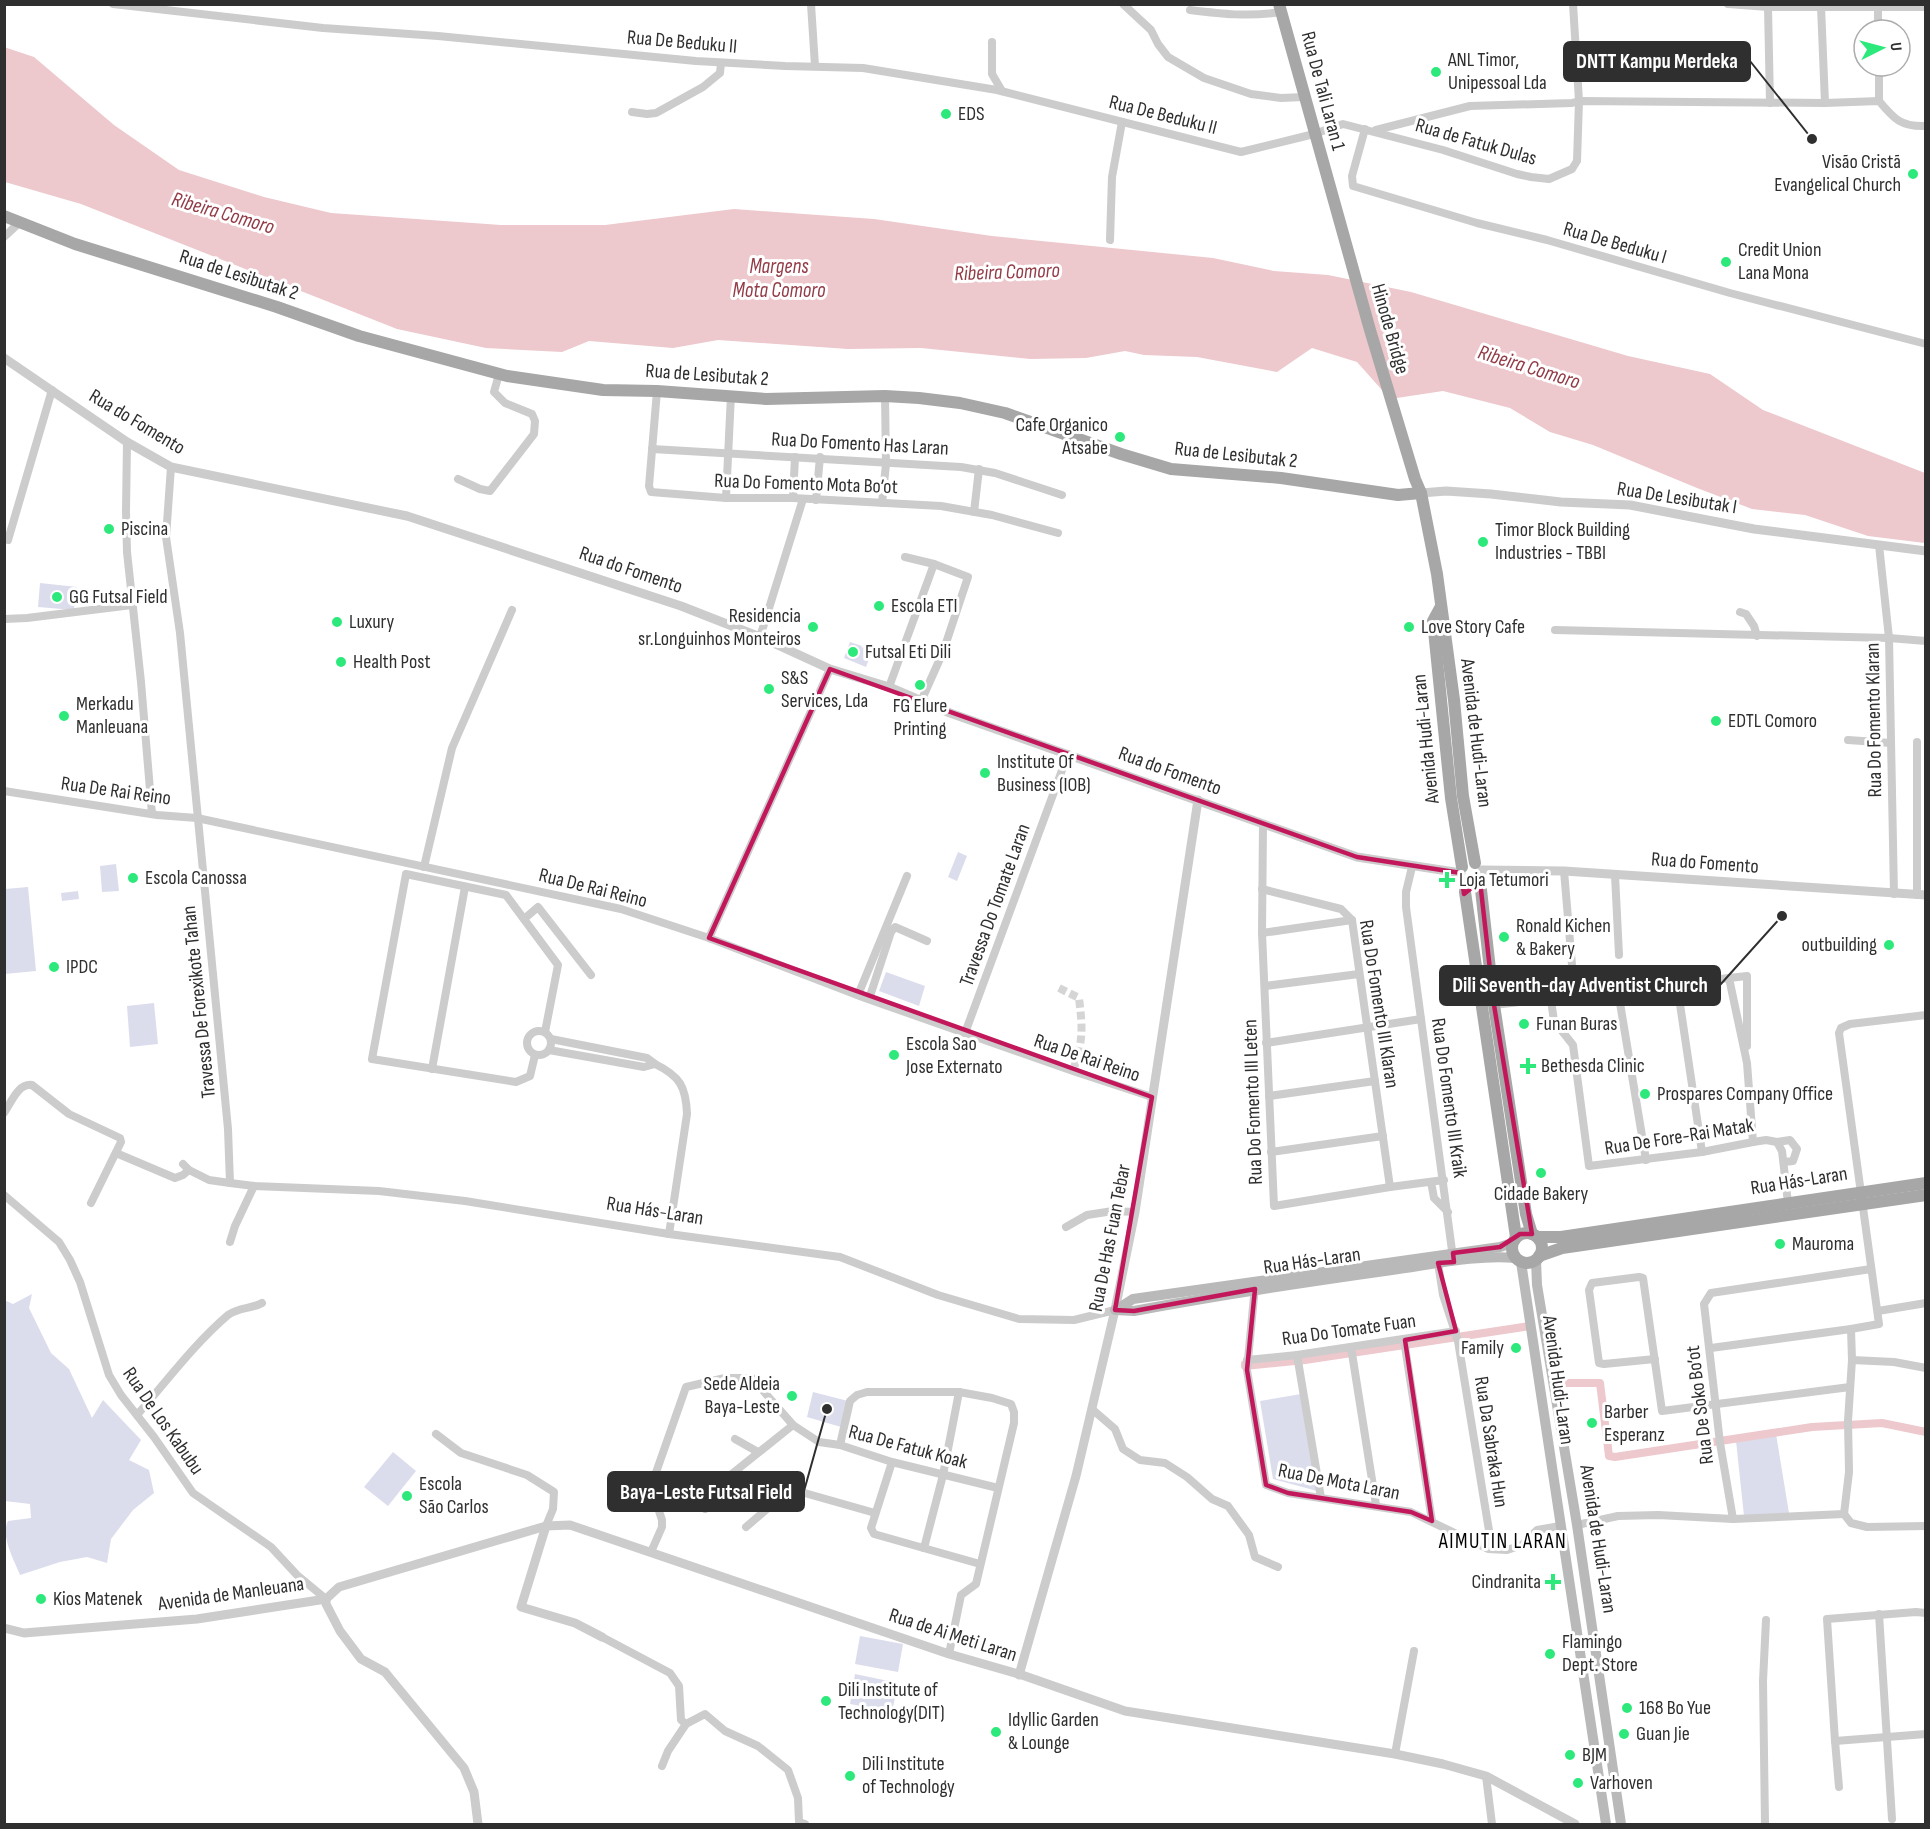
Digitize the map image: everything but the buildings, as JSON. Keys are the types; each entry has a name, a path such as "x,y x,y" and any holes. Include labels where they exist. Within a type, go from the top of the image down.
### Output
{"main road":[{"name":"Rua De Tali Laran 1","path":"1280,8 1330,189"},
{"name":"Hinode Bridge","path":"1330,189 1414,479 1421,493"},
{"name":"Rua de Lesibutak 2","path":"4,216 75,244 277,307 358,336 499,374 603,390 657,390 766,399 885,396 960,403 1039,423 1121,454 1171,469 1281,478 1398,495 1421,493"},
{"name":"Avenida de Hudi-Laran","path":"1421,493 1437,574 1454,700 1457,797 1479,871 1494,1005 1526,1214 1534,1235"},
{"name":"Avenida Hudi-Laran","path":"1457,797 1463,874 1514,1240"},
{"path":"1467,863 1479,871 1473,884 1463,874 1467,863"},
{"name":"Rua Hás-Laran","path":"1861,1198 1926,1183"},
{"name":"Rua Hás-Laran","path":"1534,1235 1561,1237 1861,1198 1926,1195"},
{"name":"Rua Hás-Laran","path":"1538,1258 1562,1248 1782,1208"},
{"path":"1524,1233 1534,1235 1542,1246 1538,1258 1526,1263 1518,1260 1511,1248 1514,1240 1524,1233"},
{"name":"Rua Hás-Laran","path":"1115,1310 1133,1299 1438,1263 1500,1247 1514,1240"},
{"name":"Rua Hás-Laran","path":"1256,1285 1453,1258 1501,1257 1518,1260"},
{"name":"Avenida de Hudi-Laran","path":"1538,1258 1536,1285 1576,1526 1621,1824"},
{"name":"Avenida Hudi-Laran","path":"1518,1260 1606,1824"}],"street":[{"name":"Rua De Beduku II","path":"113,4 323,28 438,36 721,63 863,68 1002,91 1241,152"},
{"path":"811,4 815,66"},
{"path":"1123,4 1151,30 1168,57 1204,78 1251,94 1281,98 1304,97"},
{"name":"Rua de Fatuk Dulas","path":"1241,152 1314,134 1343,124 1443,150 1517,174 1549,179 1572,169 1577,161 1579,101 1573,4"},
{"path":"1728,4 1768,7 1852,5 1878,8 1926,7"},
{"path":"1821,6 1825,103"},
{"path":"1768,7 1770,103"},
{"path":"1190,10 1244,16 1280,8"},
{"path":"1878,8 1878,18"},
{"path":"992,42 992,74 1002,91"},
{"path":"632,112 656,113 703,87 720,73 721,63"},
{"path":"1879,78 1879,101 1893,117 1910,126 1926,126"},
{"path":"1369,130 1470,106 1579,101 1770,103 1879,101"},
{"path":"1110,240 1112,177 1122,122"},
{"name":"Rua De Beduku I","path":"1369,130 1352,176 1353,186 1718,290 1926,344"},
{"path":"4,237 19,223"},
{"name":"Rua do Fomento","path":"4,358 127,442 171,467 407,516 681,606 760,637 830,669 889,687 950,712 1357,857 1463,874"},
{"path":"458,479 490,491 534,434 535,421 532,414 505,403 494,392 499,374"},
{"path":"8,540 52,390"},
{"name":"Rua Do Fomento Mota Bo’ot","path":"657,390 649,486 651,492 726,498 793,498 941,506 992,514 1058,533"},
{"path":"726,498 730,395"},
{"path":"882,503 886,464 885,396"},
{"path":"127,442 126,511 132,605 152,814"},
{"name":"Rua Do Fomento Has Laran","path":"652,448 979,469 1062,495"},
{"path":"793,498 795,457"},
{"path":"816,500 820,457"},
{"name":"Travessa De Forexikote Tahan","path":"171,467 166,537 180,633 228,1129 230,1183"},
{"path":"974,512 979,469"},
{"name":"Rua De Lesibutak I","path":"1421,493 1457,492 1561,502 1630,505 1754,529 1926,551"},
{"path":"760,637 803,499"},
{"name":"Rua Do Fomento Klaran","path":"1879,545 1889,638 1894,894"},
{"path":"905,557 969,573 943,652 922,699"},
{"path":"889,687 934,564"},
{"path":"4,619 132,605"},
{"path":"424,867 452,748 512,609"},
{"path":"1740,612 1746,614 1757,636"},
{"path":"1555,630 1889,638 1926,641"},
{"path":"709,938 830,669"},
{"path":"1848,740 1891,743"},
{"path":"1917,742 1921,895"},
{"name":"Travessa Do Tomate Laran","path":"965,1033 1068,754"},
{"name":"Rua De Rai Reino","path":"4,790 152,814 197,818 621,909 709,938 965,1033 1152,1097"},
{"name":"Rua De Has Fuan Tebar","path":"1019,1675 1042,1600 1093,1410 1115,1310 1135,1212 1198,800"},
{"name":"Rua Do Fomento III Leten","path":"1263,824 1262,933 1274,1206 1444,1180"},
{"name":"Rua Do Fomento III Kraik","path":"1412,867 1406,892 1406,907 1453,1258"},
{"name":"Rua do Fomento","path":"1479,871 1564,871 1921,895"},
{"path":"1564,871 1572,965"},
{"path":"535,1055 531,1077 516,1082 372,1059 406,874 506,896 558,965 545,1032"},
{"path":"1615,875 1619,955"},
{"path":"858,995 907,876"},
{"path":"432,1069 465,887"},
{"name":"Rua Do Fomento III Klaran","path":"1262,889 1341,909 1352,920 1390,1187"},
{"path":"524,920 538,907 591,975"},
{"path":"1262,933 1352,920"},
{"path":"869,999 891,932 895,927 927,941"},
{"path":"1264,986 1359,974"},
{"path":"1494,1005 1747,976 1747,1063 1753,1142"},
{"path":"1729,978 1747,1063"},
{"path":"1677,984 1702,1152"},
{"path":"1618,991 1646,1160"},
{"name":"Rua De Fore-Rai Matak","path":"1551,1000 1554,1021 1573,1045 1587,1164 1591,1167 1702,1152 1766,1140 1777,1142 1784,1162 1782,1208"},
{"path":"1711,1348 1879,1324 1839,1033 1841,1028 1850,1024 1926,1015"},
{"path":"1266,1043 1421,1019"},
{"path":"551,1039 549,1050 543,1055 535,1055 526,1045 531,1032 538,1030 545,1032 551,1039 647,1058 668,1070 680,1082 686,1096 687,1114 669,1234"},
{"path":"549,1050 644,1067 655,1064"},
{"path":"1269,1096 1375,1081"},
{"path":"4,1113 21,1087 26,1084 32,1085 69,1114 117,1136 121,1142 91,1203"},
{"path":"1271,1152 1383,1136"},
{"path":"1777,1142 1790,1140 1797,1149 1793,1161 1784,1162"},
{"name":"Rua Hás-Laran","path":"116,1153 175,1178 183,1175 186,1167 209,1180 230,1183 379,1191 465,1201 669,1234 840,1257 938,1295 1019,1319 1074,1320 1115,1310"},
{"path":"1431,1182 1434,1198 1448,1212"},
{"path":"230,1242 254,1186"},
{"name":"Rua De Los Kabubu","path":"4,1195 59,1242 80,1282 109,1375 121,1395 193,1493 271,1547 297,1575 326,1599"},
{"path":"1066,1227 1087,1215 1113,1211 1135,1212"},
{"path":"1438,1263 1443,1295 1456,1331"},
{"name":"Rua De Soko Bo’ot","path":"1732,1519 1704,1304 1707,1296 1711,1293 1871,1269"},
{"path":"1655,1359 1599,1363 1588,1290 1592,1283 1643,1278 1655,1359 1662,1411 1717,1402 1850,1387"},
{"name":"Rua De Mota Laran","path":"1256,1285 1247,1370 1266,1485 1288,1493 1412,1512 1492,1549"},
{"path":"137,1415 200,1343 229,1315 236,1310 258,1306 262,1303"},
{"path":"1878,1311 1926,1303"},
{"path":"1851,1329 1849,1473 1844,1514 1851,1523 1867,1527 1926,1526"},
{"name":"Rua Do Tomate Fuan","path":"1247,1360 1297,1355 1456,1331"},
{"name":"Rua Da Sabraka Hun","path":"1456,1331 1492,1549"},
{"path":"1404,1340 1432,1521"},
{"path":"1352,1347 1376,1505"},
{"path":"1297,1355 1321,1498"},
{"path":"1852,1360 1894,1362 1926,1368"},
{"name":"Rua De Fatuk Koak","path":"651,1552 662,1527 653,1481 686,1387 725,1378 752,1378 793,1425 819,1442 840,1445 892,1462 998,1488"},
{"path":"840,1445 850,1401 857,1395 867,1392 959,1392 1011,1404 1014,1423 976,1584 961,1595 949,1654"},
{"path":"924,1548 943,1475 959,1392"},
{"path":"1093,1410 1114,1429 1123,1449 1140,1460 1165,1463 1187,1477 1212,1498 1228,1506 1249,1534 1255,1557 1278,1567"},
{"path":"705,1509 713,1489 793,1425"},
{"path":"436,1434 461,1453 527,1475 554,1492 553,1509 521,1607 575,1623 670,1673 679,1686 681,1720 686,1724"},
{"path":"735,1439 758,1452"},
{"path":"892,1462 871,1528 874,1534 980,1564"},
{"path":"746,1527 788,1491 794,1490 875,1513"},
{"path":"1576,1526 1617,1516 1658,1515 1732,1519 1844,1514"},
{"name":"Rua de Ai Meti Laran","path":"326,1599 339,1587 546,1526 570,1525 949,1654 1125,1711 1395,1754 1486,1776 1575,1824"},
{"path":"1492,1549 1507,1550 1522,1545 1537,1530 1560,1526"},
{"name":"Avenida de Manleuana","path":"4,1628 24,1633 197,1619 326,1599 326,1604 340,1631 362,1659 385,1672 464,1768 474,1792 478,1824"},
{"path":"1839,1787 1827,1618 1926,1613"},
{"path":"1879,1614 1892,1819"},
{"path":"1765,1824 1763,1681 1766,1620"},
{"path":"1395,1754 1414,1651"},
{"path":"662,1766 668,1751 686,1724 705,1714 725,1731 758,1746 788,1770 798,1798 799,1822 805,1824"},
{"path":"1834,1741 1926,1734"},
{"path":"1486,1776 1492,1824"}],"highlighted area":[{"path":"830,669 1357,857 1461,873 1464,894 1480,881 1494,1005 1532,1234 1520,1234 1500,1247 1453,1253 1454,1262 1438,1263 1456,1331 1405,1340 1432,1521 1411,1512 1288,1493 1266,1485 1247,1370 1255,1289 1134,1311 1115,1310 1152,1097 709,938"}],"shaded area":[{"name":"GG Futsal Field","path":"40,583 77,587 74,610 38,607"},
{"path":"850,642 862,646 860,651 862,647 872,651 866,667 844,658"},
{"path":"958,852 967,856 957,881 948,877"},
{"path":"116,864 119,891 102,892 100,866"},
{"path":"28,887 36,971 5,974 5,889"},
{"path":"78,891 79,899 62,901 61,893"},
{"path":"886,972 925,986 919,1006 879,991"},
{"path":"154,1003 158,1044 130,1047 127,1006"},
{"path":"32,1294 29,1308 51,1353 69,1369 92,1418 103,1400 141,1440 129,1460 149,1470 154,1493 133,1510 111,1539 107,1563 87,1557 60,1562 20,1575 9,1548 6,1527 8,1521 31,1518 30,1504 5,1501 4,1300 13,1304"},
{"path":"813,1392 848,1401 841,1427 807,1417"},
{"path":"1301,1394 1317,1491 1273,1479 1260,1401"},
{"path":"1776,1434 1789,1513 1744,1516 1736,1441"},
{"path":"393,1452 416,1471 388,1506 364,1487"},
{"path":"860,1636 903,1644 898,1672 855,1664"},
{"path":"855,1674 898,1683 892,1712 850,1704"}],"water":[{"name":"Margens Mota Comoro","path":"4,47 34,57 114,125 179,170 264,197 331,213 501,225 605,225 734,209 874,219 992,236 1213,258 1274,271 1328,275 1411,292 1628,356 1710,374 1763,410 1925,473 1925,543 1868,536 1805,515 1752,509 1593,445 1550,432 1510,408 1443,391 1390,399 1357,362 1312,348 1277,372 1197,357 1144,355 1125,351 1086,358 1030,359 921,348 848,349 718,340 673,348 589,341 562,352 486,348 397,329 81,204 5,182"}],"waterway":[{"path":"1245,1364 1245,1366 1305,1360 1530,1326"},
{"path":"1553,1383 1600,1383 1609,1456 1615,1457 1812,1427 1882,1423 1926,1432"}],"tunnel":[{"path":"1059,988 1079,998 1081,1035 1073,1071"}],"place":[{"name":"ANL Timor, Unipessoal Lda","path":"1436,72"},
{"name":"EDS","path":"946,114"},
{"name":"DNTT Kampu Merdeka","path":"1812,139"},
{"name":"Visão Cristã Evangelical Church","path":"1913,174"},
{"name":"Credit Union Lana Mona","path":"1726,262"},
{"name":"Cafe Organico Atsabe","path":"1120,437"},
{"name":"Piscina","path":"109,529"},
{"name":"Timor Block Building Industries - TBBI","path":"1483,542"},
{"name":"GG Futsal Field","path":"57,597"},
{"name":"Escola ETI","path":"879,606"},
{"name":"Luxury","path":"337,622"},
{"name":"Residencia sr.Longuinhos Monteiros","path":"813,627"},
{"name":"Love Story Cafe","path":"1409,627"},
{"name":"Futsal Eti Dili","path":"853,652"},
{"name":"Health Post","path":"341,662"},
{"name":"FG Elure Printing","path":"920,685"},
{"name":"S&S Services, Lda","path":"769,689"},
{"name":"Merkadu Manleuana","path":"64,716"},
{"name":"EDTL Comoro","path":"1716,721"},
{"name":"Institute Of Business (IOB)","path":"985,773"},
{"name":"Escola Canossa","path":"133,878"},
{"name":"Loja Tetumori","path":"1447,880"},
{"name":"Dili Seventh-day Adventist Church","path":"1782,916"},
{"name":"Ronald Kichen & Bakery","path":"1504,937"},
{"name":"outbuilding","path":"1889,945"},
{"name":"IPDC","path":"54,967"},
{"name":"Funan Buras","path":"1524,1024"},
{"name":"Escola Sao Jose Externato","path":"894,1055"},
{"name":"Bethesda Clinic","path":"1528,1066"},
{"name":"Prospares Company Office","path":"1645,1094"},
{"name":"Cidade Bakery","path":"1541,1173"},
{"name":"Mauroma","path":"1780,1244"},
{"name":"Family","path":"1516,1348"},
{"name":"Sede Aldeia Baya-Leste","path":"792,1396"},
{"name":"Baya-Leste Futsal Field","path":"827,1409"},
{"name":"Barber Esperanz","path":"1592,1423"},
{"name":"Escola São Carlos","path":"407,1496"},
{"name":"Cindranita","path":"1553,1582"},
{"name":"Kios Matenek","path":"41,1599"},
{"name":"Flamingo Dept. Store","path":"1550,1654"},
{"name":"Dili Institute of Technology(DIT)","path":"826,1701"},
{"name":"168 Bo Yue","path":"1627,1708"},
{"name":"Idyllic Garden & Lounge","path":"996,1732"},
{"name":"Guan Jie","path":"1624,1734"},
{"name":"BJM","path":"1570,1755"},
{"name":"Dili Institute of Technology","path":"850,1776"},
{"name":"Varhoven","path":"1578,1783"}],"district":[{"name":"AIMUTIN LARAN","path":"1503,1541"}],"water label":[{"name":"Ribeira Comoro","path":"223,213"},
{"name":"Ribeira Comoro","path":"1007,272"},
{"name":"Ribeira Comoro","path":"1529,367"}]}
